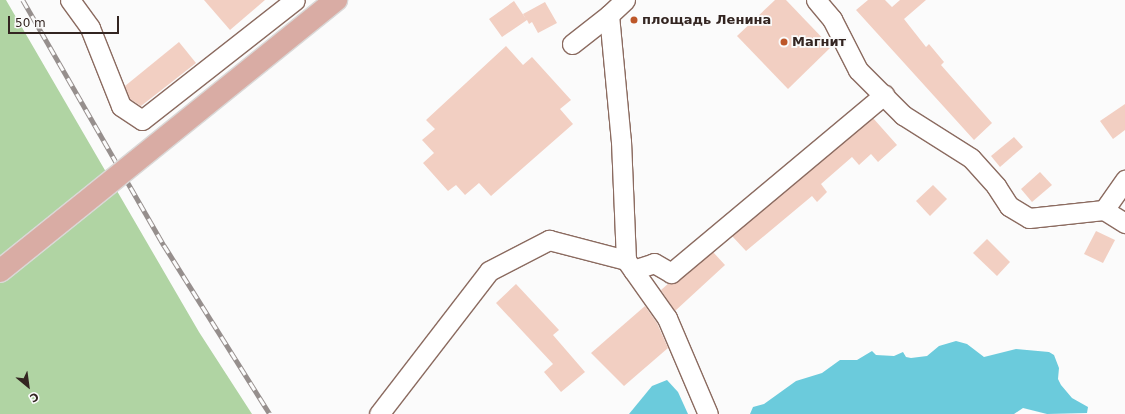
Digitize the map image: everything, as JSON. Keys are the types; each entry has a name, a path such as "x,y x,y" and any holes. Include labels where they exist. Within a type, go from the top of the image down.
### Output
{"main road":[{"path":"0,271 336,0"}],"street":[{"path":"70,0 90,28 121,106 142,120 295,0"},
{"path":"572,44 610,15 625,0"},
{"path":"816,0 832,19 858,70 903,114 971,158 996,186 1009,206 1029,218 1104,210 1125,223"},
{"path":"610,15 630,265 667,318 708,414"},
{"path":"379,414 489,271 549,240 630,265 654,262 671,273 884,95"},
{"path":"1104,210 1125,180"}],"green space":[{"path":"0,0 6,0 199,332 252,414 0,414"}],"water":[{"path":"956,341 967,344 984,357 1016,349 1049,352 1054,355 1059,368 1058,379 1061,385 1072,398 1088,407 1087,413 1047,414 1023,408 1014,414 750,414 753,407 764,404 796,381 822,373 840,360 857,360 872,351 876,355 894,356 903,352 906,357 911,358 927,356 939,346"},
{"path":"667,380 678,392 688,414 629,414 652,386"}],"building":[{"path":"204,0 265,0 230,30"},
{"name":"Магнит","path":"775,0 786,0 831,47 788,89 737,36"},
{"path":"868,0 885,0 892,7 900,0 926,0 904,19 926,47 929,44 944,62 941,65 992,123 974,140 856,10"},
{"path":"514,1 526,19 523,14 545,2 557,23 538,33 532,22 529,24 527,20 502,37 489,19"},
{"path":"179,42 196,63 141,106 130,99 125,86"},
{"path":"506,46 523,65 532,57 571,100 560,109 573,124 491,196 479,183 465,195 456,185 448,191 423,163 434,153 422,140 435,129 426,120"},
{"path":"1125,104 1125,130 1113,139 1100,121"},
{"path":"873,118 897,145 878,162 871,154 859,165 852,157 821,184 827,192 817,202 812,196 746,251 732,236"},
{"path":"1014,137 1023,147 1000,167 991,156"},
{"path":"1040,172 1052,185 1032,202 1021,189"},
{"path":"933,185 947,199 930,216 916,201"},
{"path":"1096,231 1115,240 1103,263 1084,254"},
{"path":"987,239 1010,262 997,276 973,253"},
{"path":"713,252 725,265 675,311 661,290 669,283 678,281"},
{"path":"516,284 559,330 553,335 585,372 561,392 544,372 553,364 496,303"},
{"path":"645,306 657,323 668,348 624,386 591,353"}],"railway":[{"path":"23,0 164,245 270,414"}],"place":[{"name":"площадь Ленина","path":"634,20"},
{"name":"Магнит","path":"784,42"}]}
